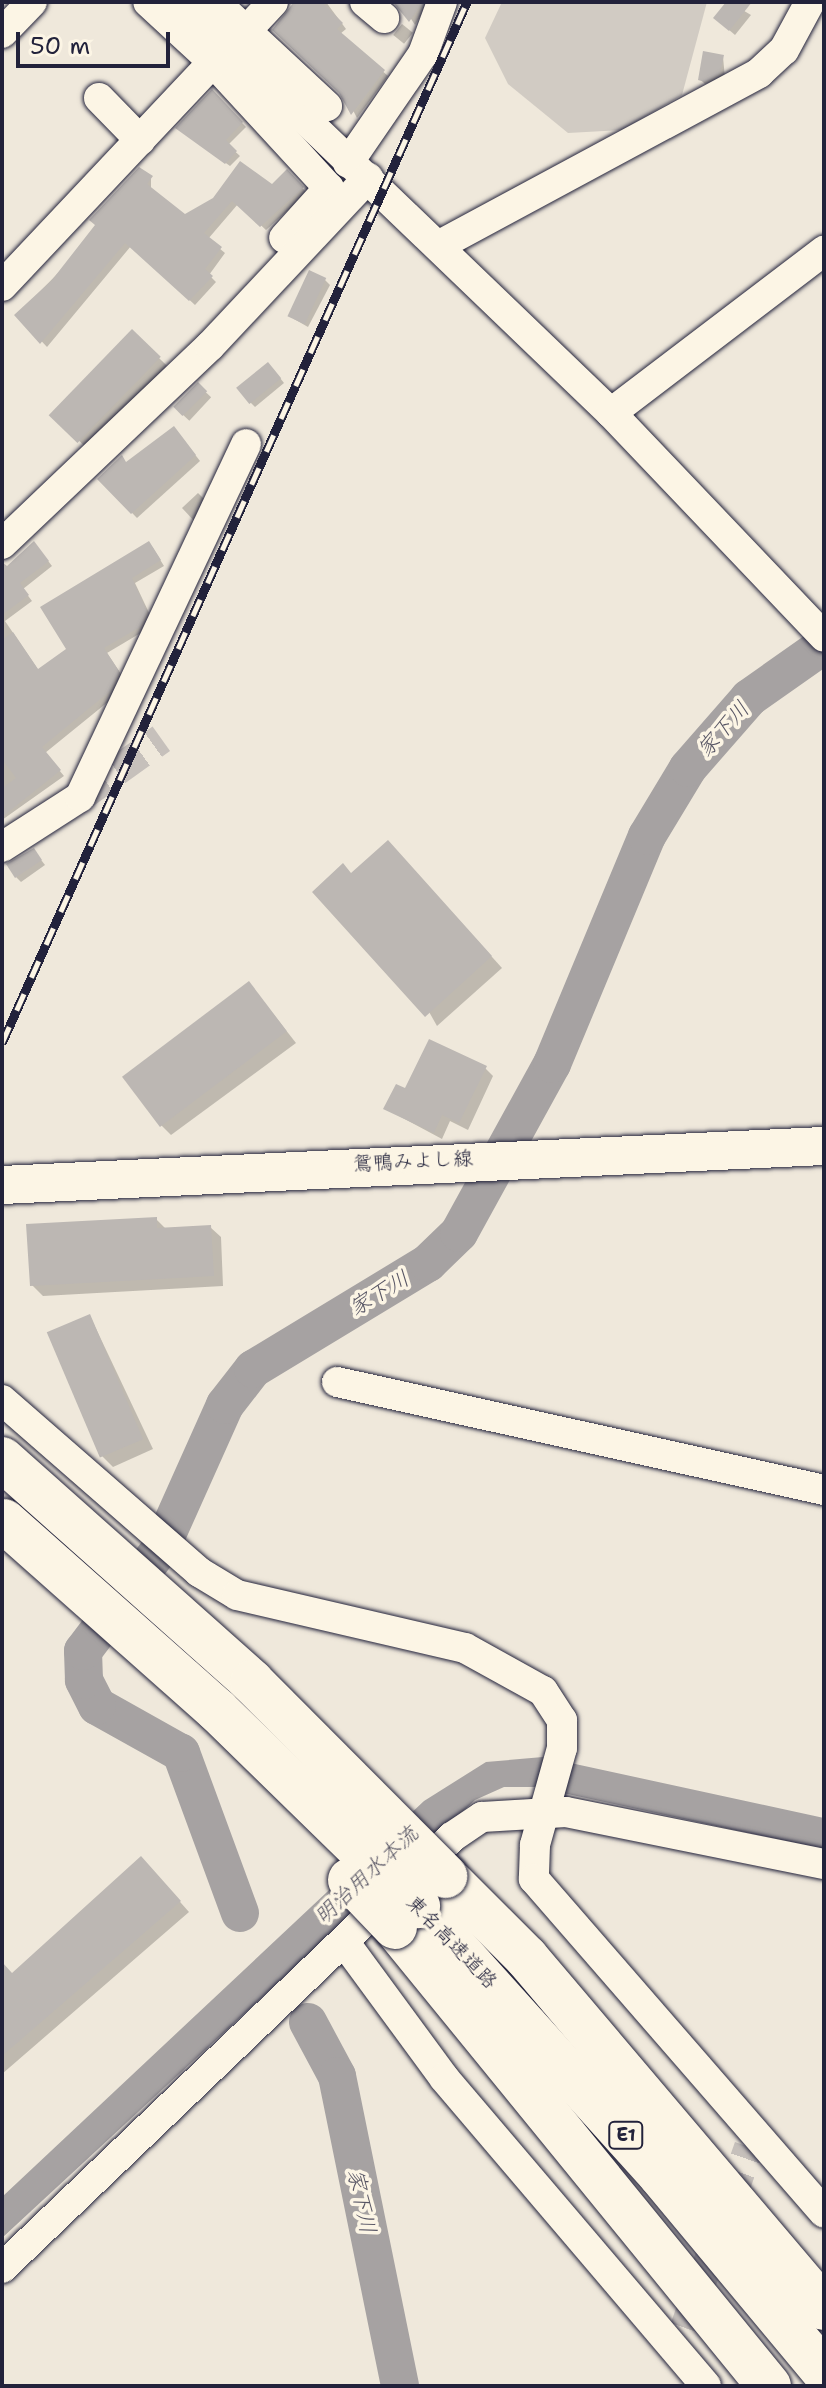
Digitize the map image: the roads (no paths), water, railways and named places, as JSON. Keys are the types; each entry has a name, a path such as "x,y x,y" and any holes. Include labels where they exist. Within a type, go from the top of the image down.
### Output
{"highway":[{"name":"東名高速道路","path":"2,1459 252,1682 419,1903 640,2151 824,2372"},
{"name":"東名高速道路","path":"3,1520 217,1710 419,1903 642,2090 824,2308"},
{"path":"419,1903 769,2386"},
{"path":"642,2090 745,2191 824,2284"}],"main road":[{"name":"鴛鴨みよし線","path":"2,1185 479,1157 824,1146"}],"street":[{"path":"2,33 32,2"},
{"path":"148,2 213,62 329,188 201,332 210,346"},
{"path":"183,2 611,413 817,630"},
{"path":"215,2 327,106"},
{"path":"247,30 273,2"},
{"path":"2,544 210,346 358,171 423,54 442,2"},
{"path":"438,246 759,73 784,50 810,2"},
{"path":"2,286 213,62"},
{"path":"99,98 140,140"},
{"path":"611,413 824,251"},
{"path":"2,847 80,797 246,444"},
{"path":"337,1382 824,1490"},
{"path":"2,1400 224,1588 293,1613 465,1648 518,1672 543,1691 562,1720 562,1748 534,1879 754,2140 824,2213"},
{"path":"2,2268 345,1943 452,1837 482,1817 548,1804 824,1864"},
{"path":"345,1943 444,2078 680,2336 706,2386"}],"water":[{"name":"明治用水本流","path":"543,1757 824,1818 824,1849 535,1787 504,1787 475,1800 2,2238 2,2197 424,1801 486,1762"}],"waterway":[{"name":"家下川","path":"240,1913 181,1753 97,1706 84,1680 83,1651 161,1548 225,1405 253,1369 428,1263 459,1233 552,1064 647,836 688,768 749,698 824,645"},
{"name":"家下川","path":"308,2022 337,2076 400,2386"}],"tunnel":[{"path":"80,797 161,739"},
{"path":"685,2328 749,2147"}],"railway":[{"path":"2,1043 467,2"}]}
